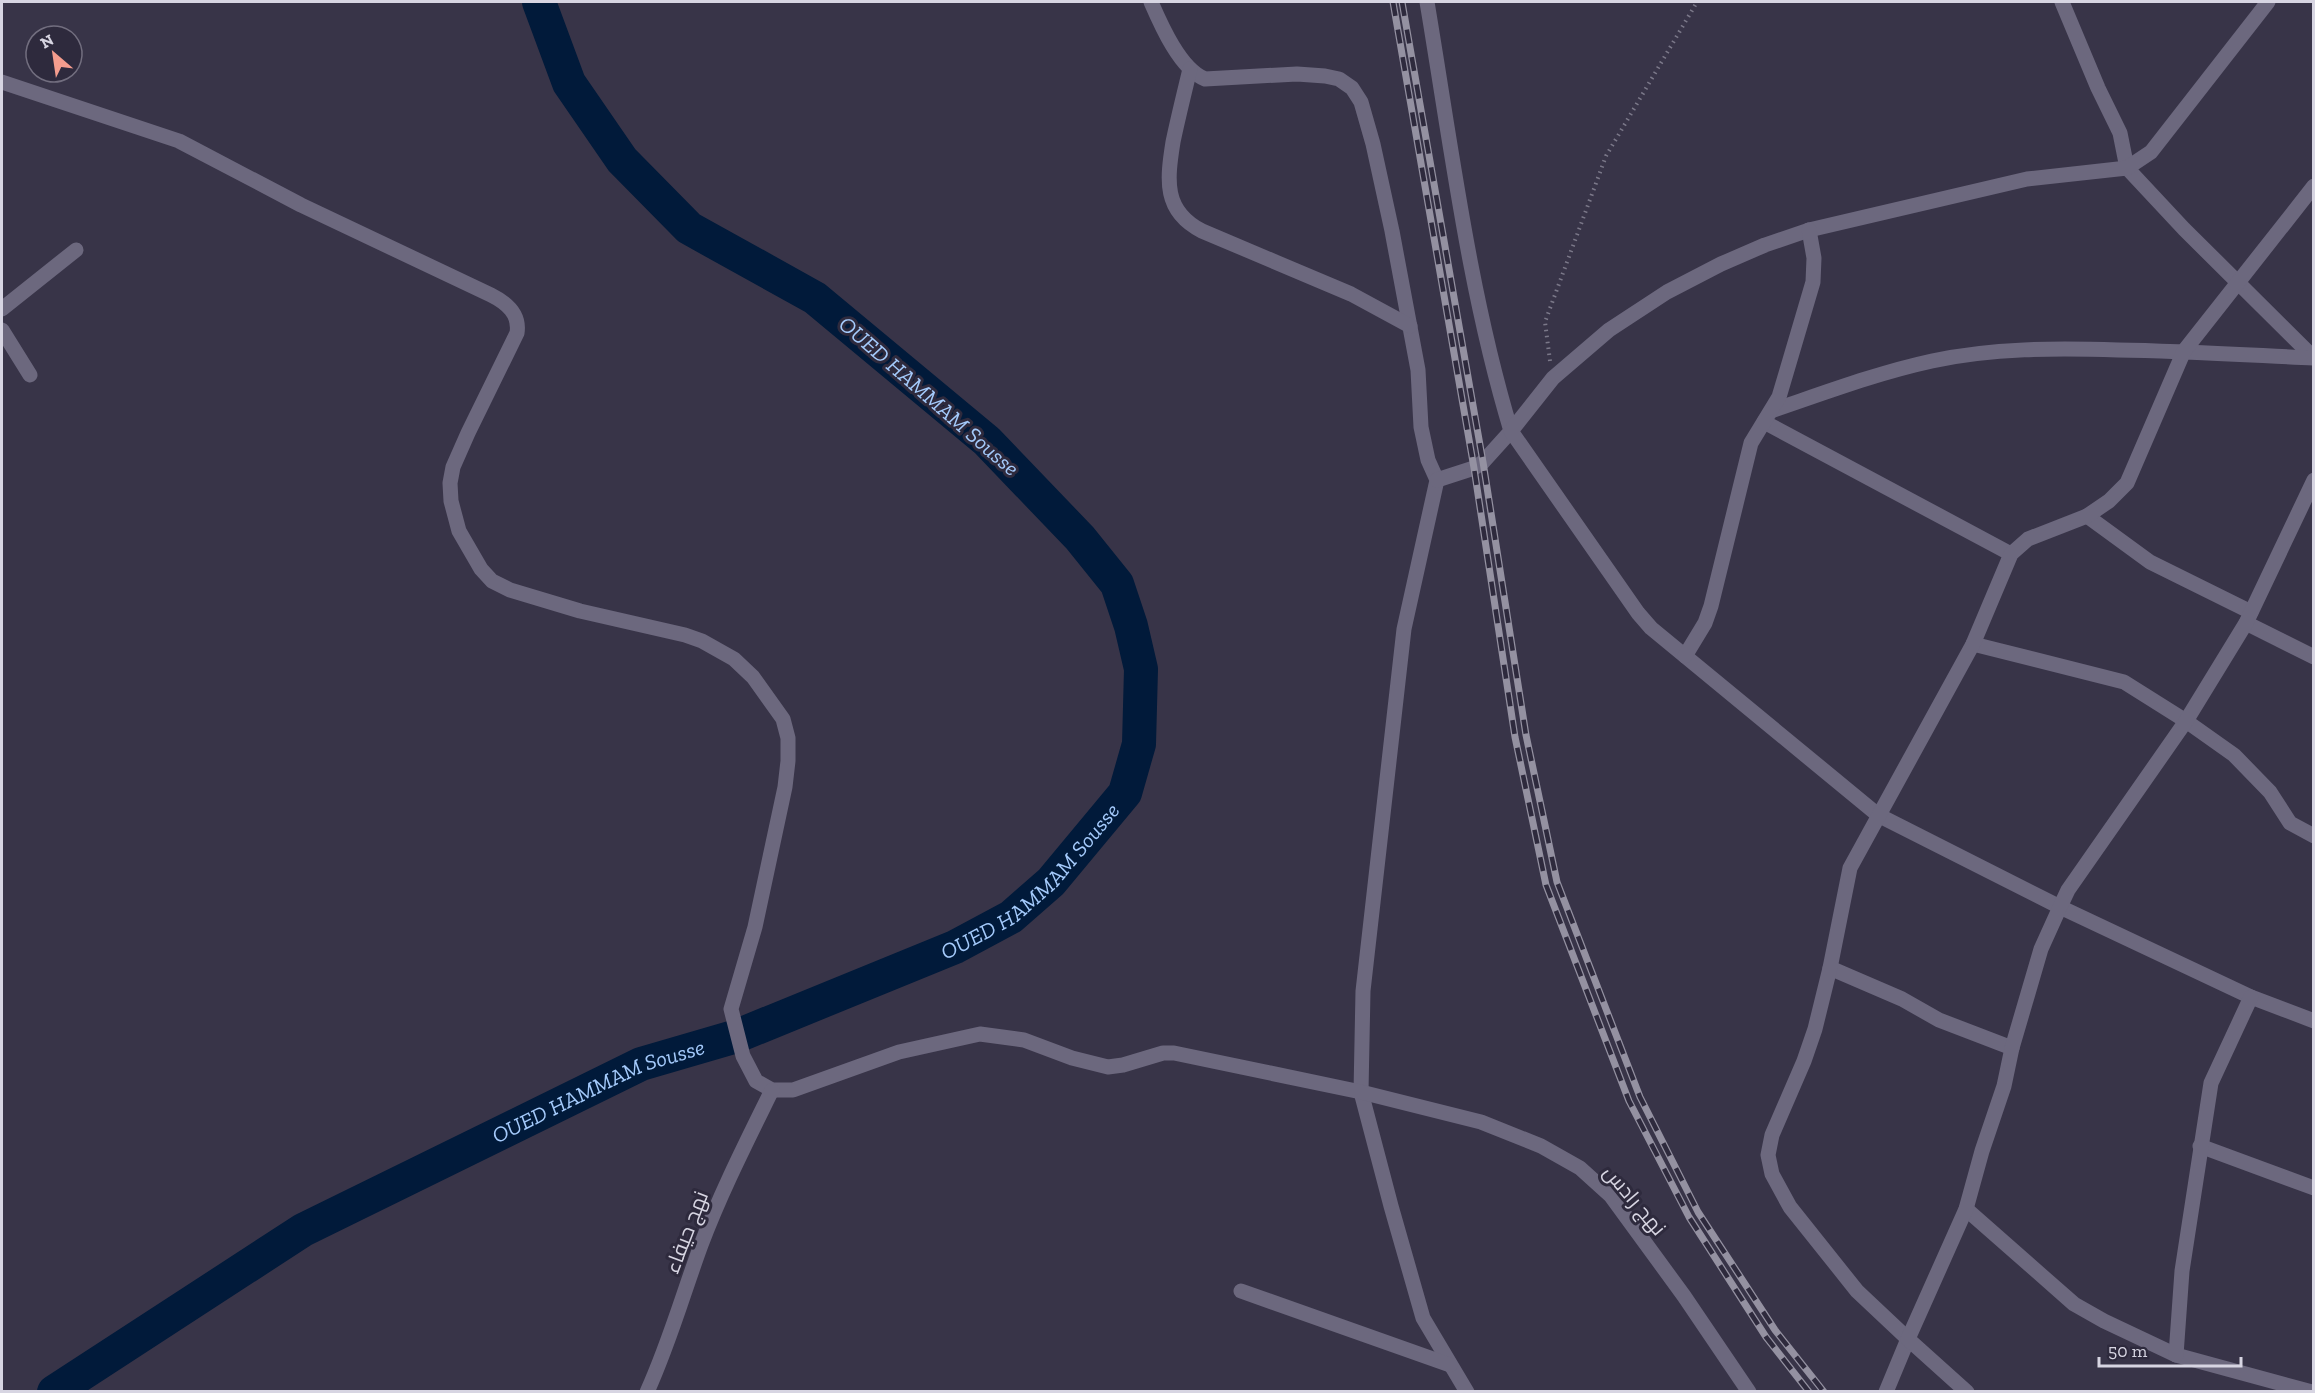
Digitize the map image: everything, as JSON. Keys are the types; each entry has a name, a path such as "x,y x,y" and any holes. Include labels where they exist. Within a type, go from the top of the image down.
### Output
{"street":[{"path":"1151,2 1173,45 1190,69 1205,80 1297,74 1339,79 1352,88 1361,102 1373,144 1418,370 1421,427 1428,460 1437,480 1404,629 1363,991 1361,1092 1423,1318 1467,1392"},
{"path":"1427,2 1467,246 1498,388 1511,431 1638,613 1651,628 1878,815 2060,907 2251,997 2313,1021"},
{"path":"2062,2 2120,134 2127,168 2313,358"},
{"path":"1437,480 1474,468 1484,462 1553,378 1609,330 1667,292 1721,264 1765,245 1809,230 2026,179 2127,168 2151,152 2268,2"},
{"path":"1190,69 1168,175 1170,195 1182,217 1190,225 1202,231 1342,290 1410,326"},
{"path":"2,82 179,141 301,205 498,298 514,312 518,321 517,333 453,466 450,483 451,501 459,531 475,561 492,581 510,590 580,611 685,634 702,641 734,659 753,677 783,719 788,750 785,787 755,927 731,1009 734,1029 743,1056 756,1081 772,1090"},
{"path":"1967,1392 1857,1291 1790,1207 1772,1174 1768,1155 1772,1135 1804,1061 1815,1029 1850,868 1973,644 2011,554 2028,539 2087,516 2109,501 2127,483 2184,351 2313,186"},
{"path":"1685,656 1705,623 1711,606 1751,443 1779,397 1813,282 1814,258 1809,230"},
{"path":"2,309 76,250"},
{"path":"2,330 30,375"},
{"path":"1767,417 1863,379 1932,361 1982,353 2083,349 2184,351 2313,358"},
{"path":"1767,417 2011,554"},
{"path":"1886,1392 1966,1209 1982,1151 2004,1086 2012,1048 2041,949 2060,907 2068,890 2186,721 2248,617 2313,480"},
{"path":"2087,516 2150,562 2248,617 2313,657"},
{"path":"1973,644 2124,682 2234,755 2270,792 2290,823 2313,836"},
{"path":"1830,968 1902,999 1939,1020 2012,1048"},
{"path":"2176,1355 2182,1271 2211,1083 2251,997"},
{"name":"نهج رادس","path":"772,1090 793,1090 899,1052 980,1034 1024,1040 1072,1058 1108,1067 1163,1053 1174,1053 1361,1092 1481,1122 1541,1146 1580,1168 1611,1197 1684,1296 1749,1392"},
{"name":"نهج حيفاء","path":"647,1392 662,1358 702,1243 772,1090"},
{"path":"2200,1146 2313,1188"},
{"path":"1966,1209 2074,1304 2104,1321 2176,1355 2312,1392"},
{"path":"1240,1291 1450,1365"}],"path":[{"path":"1553,378 1545,322 1599,176 1617,136 1697,2"}],"waterway":[{"name":"OUED HAMMAM Sousse","path":"54,1392 303,1230 641,1064 737,1036 955,947 1011,917 1051,882 1125,793 1139,744 1141,669 1131,626 1117,584 1080,538 987,441 815,298 689,228 622,160 569,83 539,2"}],"railway":[{"path":"1393,2 1474,468 1515,737 1546,885 1629,1101 1689,1217 1766,1337 1809,1392"},
{"path":"1402,2 1483,462 1526,735 1557,882 1640,1097 1698,1212 1775,1330 1824,1392"}]}
